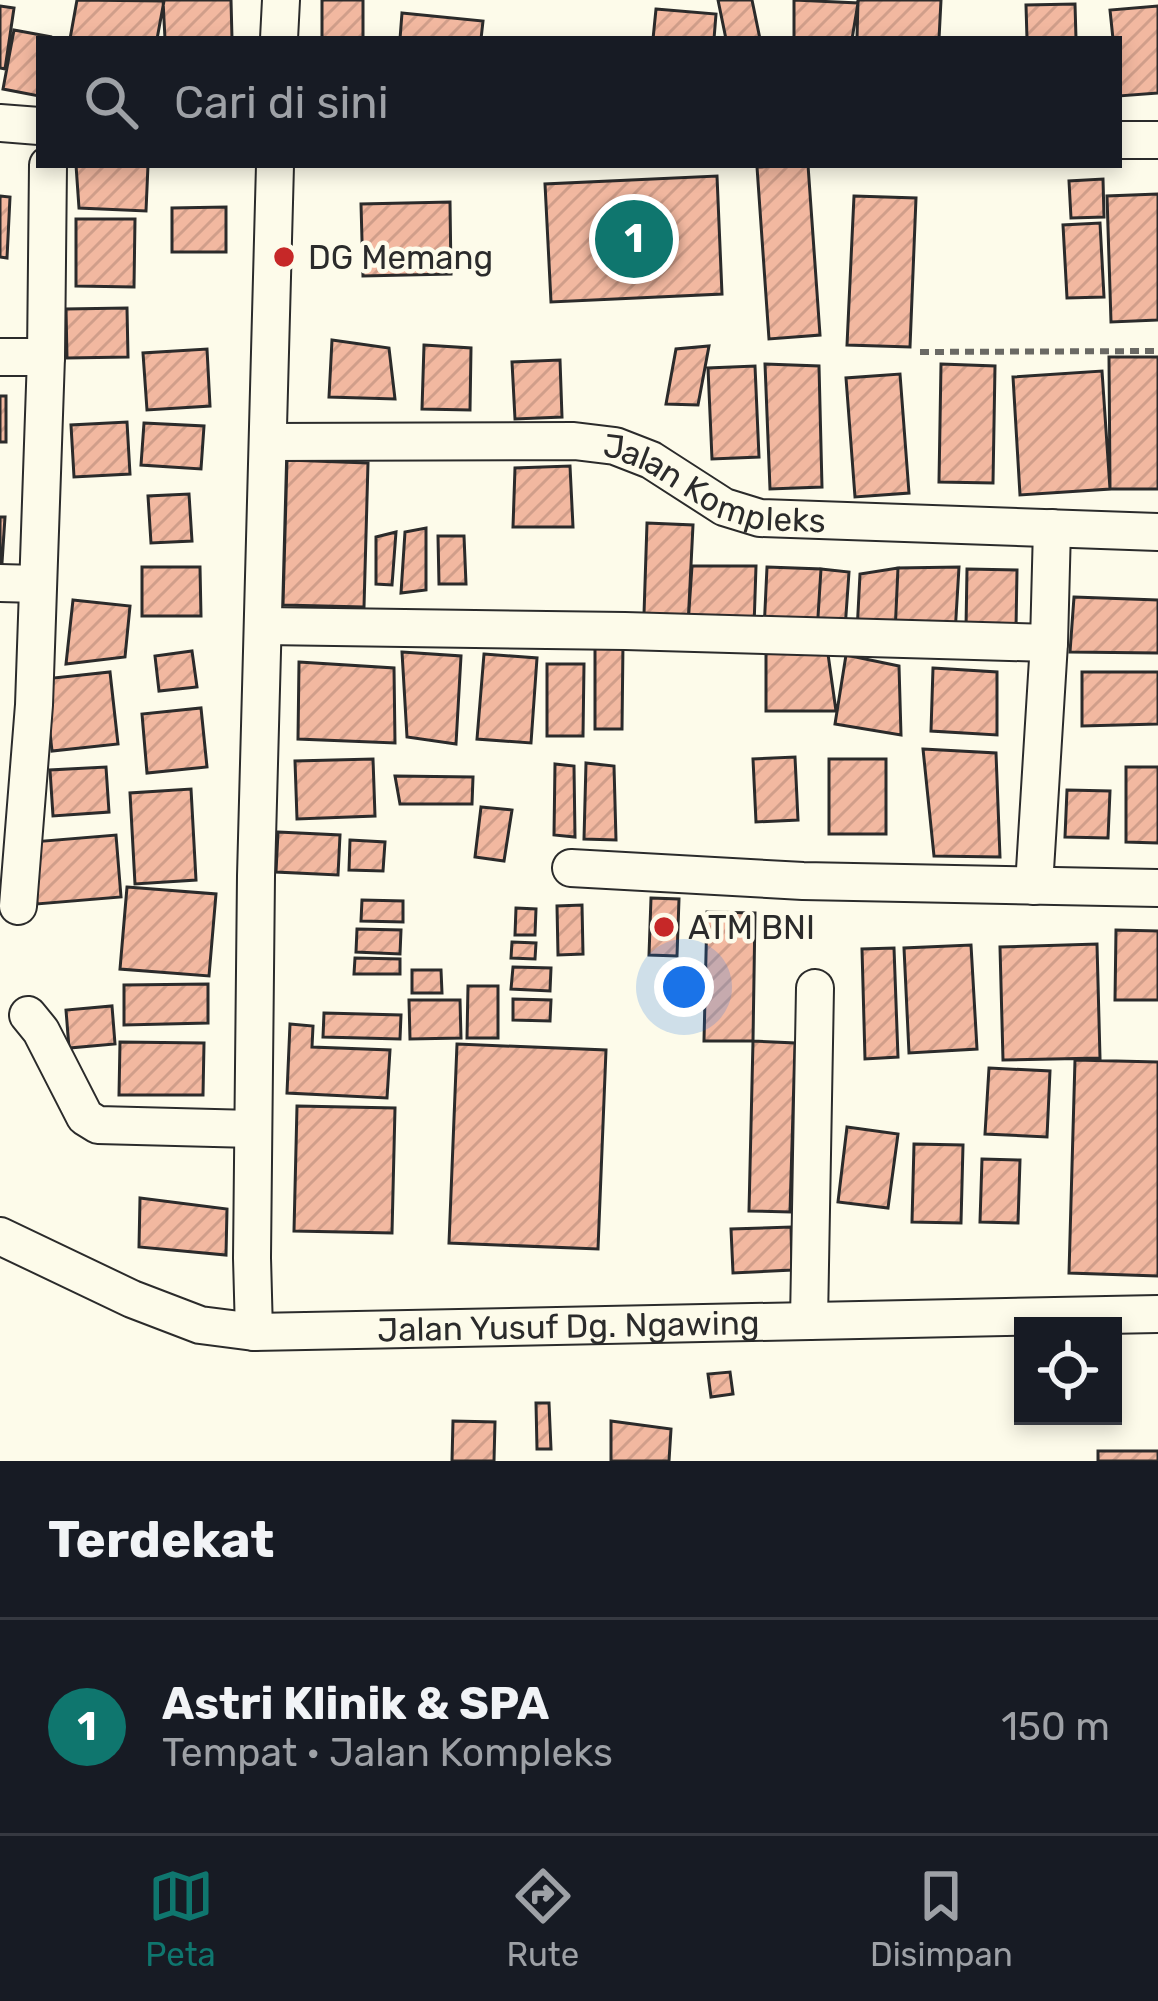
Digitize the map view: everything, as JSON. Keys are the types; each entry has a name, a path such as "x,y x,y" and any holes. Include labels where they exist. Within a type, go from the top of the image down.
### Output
{"street":[{"path":"279,36 280,0"},
{"path":"0,123 36,126"},
{"path":"1122,140 1158,140"},
{"path":"18,906 34,705 48,168"},
{"path":"254,1332 256,877 274,168"},
{"path":"0,357 46,357"},
{"name":"Jalan Kompleks","path":"268,442 574,441 615,446 651,460 724,507 760,518 1158,532"},
{"path":"1034,886 1052,528"},
{"path":"0,583 37,584"},
{"path":"264,626 1049,643"},
{"path":"571,868 803,881 1158,888"},
{"path":"809,1321 814,988"},
{"path":"28,1015 41,1030 85,1117 98,1125 253,1130"},
{"name":"Jalan Yusuf Dg. Ngawing","path":"0,1236 132,1299 200,1324 254,1332 1157,1315"}],"path":[{"path":"920,352 1158,351"}],"building":[{"path":"77,0 164,1 158,36 71,36"},
{"path":"163,0 231,0 232,36 165,36"},
{"path":"322,0 363,0 363,36 322,36"},
{"path":"718,0 752,0 759,36 725,36"},
{"path":"794,0 858,3 852,36 794,36"},
{"path":"858,0 941,0 939,36 857,36"},
{"path":"1075,4 1076,36 1027,36 1026,5"},
{"path":"0,6 14,8 5,69 0,68"},
{"path":"1158,6 1158,93 1122,96 1122,36 1113,36 1110,10"},
{"path":"656,9 716,14 714,36 653,36"},
{"path":"402,13 483,21 481,36 400,36"},
{"path":"14,30 47,36 36,36 36,95 3,89"},
{"path":"76,168 148,168 146,211 79,208"},
{"path":"757,168 808,168 820,335 769,339"},
{"path":"717,176 722,294 551,302 545,184"},
{"path":"1103,179 1104,217 1071,218 1069,181"},
{"path":"1158,194 1158,320 1111,322 1107,196"},
{"path":"0,196 10,197 7,258 0,257"},
{"path":"854,196 916,198 910,347 847,345"},
{"path":"450,202 451,274 363,276 361,204"},
{"path":"226,207 226,252 172,252 172,208"},
{"path":"76,219 135,219 134,287 76,286"},
{"path":"1100,223 1104,297 1067,298 1063,225"},
{"path":"127,308 128,357 67,358 66,309"},
{"path":"332,340 389,348 395,399 329,397"},
{"path":"424,345 471,348 470,410 422,409"},
{"path":"709,346 698,405 666,404 676,349"},
{"path":"207,349 210,406 147,410 143,353"},
{"path":"1109,357 1158,357 1158,489 1110,489"},
{"path":"560,360 562,417 515,419 512,362"},
{"path":"765,364 819,366 822,487 770,489"},
{"path":"941,364 995,366 993,483 939,482"},
{"path":"755,366 759,457 712,459 708,368"},
{"path":"1102,371 1110,489 1020,495 1013,377"},
{"path":"900,374 909,493 855,497 846,378"},
{"path":"0,396 6,396 6,442 0,442"},
{"path":"127,422 130,474 74,477 71,425"},
{"path":"144,423 204,426 201,469 141,465"},
{"path":"287,460 368,463 364,607 283,605"},
{"path":"570,466 573,527 513,527 515,468"},
{"path":"189,494 192,541 151,543 148,496"},
{"path":"0,517 5,517 1,578 0,577"},
{"path":"647,523 693,525 688,625 644,614"},
{"path":"426,528 426,590 401,593 405,532"},
{"path":"396,532 392,585 376,584 376,537"},
{"path":"438,536 464,536 466,584 439,584"},
{"path":"692,566 756,566 754,627 688,625"},
{"path":"142,567 200,567 201,616 142,616"},
{"path":"767,567 821,569 817,633 764,631"},
{"path":"959,567 955,634 895,633 898,568"},
{"path":"898,568 895,633 857,632 860,574"},
{"path":"821,569 849,572 845,629 817,633"},
{"path":"967,569 1017,570 1016,629 966,628"},
{"path":"1074,597 1158,600 1158,653 1070,652"},
{"path":"73,600 130,606 125,657 66,664"},
{"path":"623,643 622,729 595,729 595,645"},
{"path":"766,646 828,654 836,711 766,711"},
{"path":"192,651 197,687 159,691 155,656"},
{"path":"402,652 461,656 456,744 407,737"},
{"path":"484,654 537,658 531,743 477,739"},
{"path":"846,655 899,666 901,735 835,724"},
{"path":"299,662 394,668 395,743 298,739"},
{"path":"547,664 584,664 583,736 547,736"},
{"path":"933,668 997,672 997,735 931,731"},
{"path":"110,672 118,744 52,751 44,679"},
{"path":"1082,672 1158,672 1158,724 1082,726"},
{"path":"201,708 207,767 147,773 142,714"},
{"path":"923,749 996,753 1000,857 934,856"},
{"path":"795,757 798,820 756,822 753,759"},
{"path":"373,759 375,816 297,819 295,761"},
{"path":"829,759 886,759 886,834 829,834"},
{"path":"586,763 614,766 616,840 584,839"},
{"path":"555,764 574,766 575,837 554,835"},
{"path":"106,767 109,812 53,816 50,770"},
{"path":"1126,767 1158,767 1158,843 1126,842"},
{"path":"395,776 473,777 472,804 400,804"},
{"path":"191,789 196,880 135,884 130,793"},
{"path":"1067,790 1110,791 1108,838 1065,837"},
{"path":"481,807 512,810 504,861 475,857"},
{"path":"278,832 340,835 338,875 276,872"},
{"path":"116,835 121,897 37,904 32,842"},
{"path":"350,840 385,842 383,871 349,870"},
{"path":"127,887 216,894 209,976 120,969"},
{"name":"ATM BNI","path":"651,898 679,899 677,956 649,955"},
{"path":"362,900 403,901 403,922 361,921"},
{"path":"582,905 583,954 558,955 557,906"},
{"path":"516,908 536,909 535,935 515,935"},
{"path":"707,912 755,913 753,1041 704,1041"},
{"path":"357,929 401,930 400,954 356,952"},
{"path":"1116,930 1158,931 1158,1000 1115,1000"},
{"path":"512,942 536,943 535,959 511,958"},
{"path":"1097,944 1100,1058 1003,1060 1000,947"},
{"path":"971,945 977,1049 909,1053 904,948"},
{"path":"894,948 898,1057 865,1059 862,949"},
{"path":"355,958 400,959 400,974 354,974"},
{"path":"513,967 551,968 550,991 511,989"},
{"path":"412,970 441,970 442,993 412,993"},
{"path":"208,984 208,1023 124,1025 124,985"},
{"path":"468,986 498,986 498,1038 467,1038"},
{"path":"513,999 551,1000 550,1021 513,1020"},
{"path":"409,1000 460,1000 461,1038 410,1039"},
{"path":"112,1006 115,1044 69,1048 66,1010"},
{"path":"324,1013 401,1015 400,1039 323,1037"},
{"path":"290,1024 313,1026 312,1047 390,1050 387,1098 287,1093"},
{"path":"753,1041 795,1043 790,1212 749,1211"},
{"path":"120,1042 204,1043 203,1095 119,1095"},
{"path":"457,1044 606,1050 598,1249 449,1243"},
{"path":"1075,1060 1158,1062 1158,1276 1069,1273"},
{"path":"989,1068 1050,1071 1047,1137 985,1134"},
{"path":"297,1106 395,1108 392,1233 294,1231"},
{"path":"847,1127 898,1134 888,1208 838,1202"},
{"path":"914,1144 963,1145 961,1223 912,1222"},
{"path":"982,1159 1020,1160 1018,1223 980,1222"},
{"path":"140,1198 227,1209 226,1255 139,1247"},
{"path":"791,1227 792,1270 733,1273 731,1229"},
{"path":"730,1372 733,1394 711,1397 708,1374"},
{"path":"536,1403 549,1403 551,1449 537,1449"},
{"path":"453,1421 495,1422 494,1461 452,1461"},
{"path":"611,1421 671,1429 669,1461 611,1461"},
{"path":"1098,1451 1158,1451 1158,1461 1098,1461"}],"place":[{"name":"Astri Klinik & SPA","path":"634,239"},
{"name":"DG Memang","path":"284,257"},
{"name":"ATM BNI","path":"664,927"}]}
